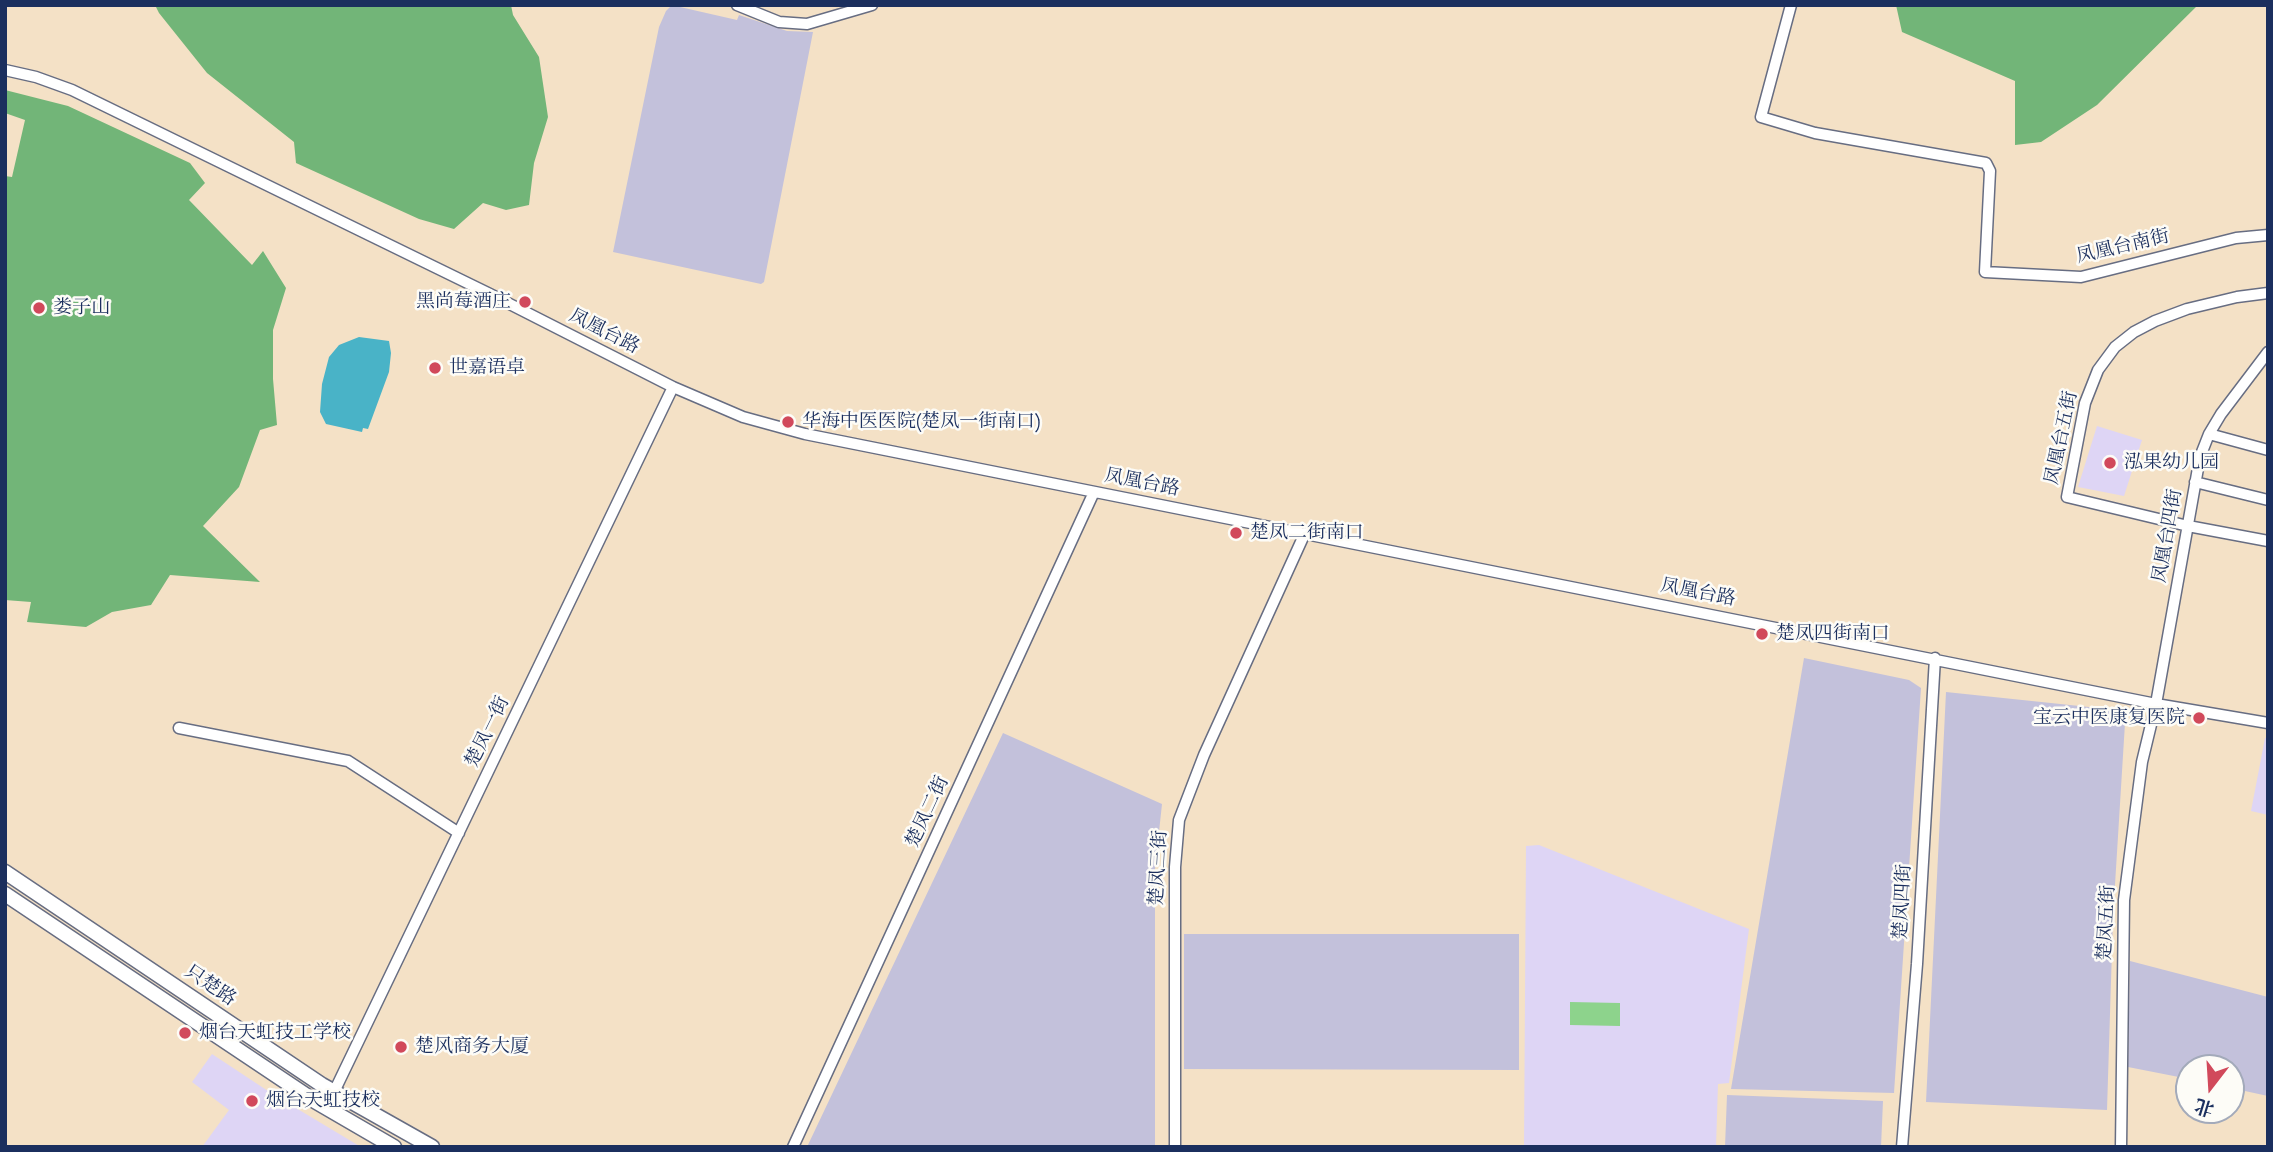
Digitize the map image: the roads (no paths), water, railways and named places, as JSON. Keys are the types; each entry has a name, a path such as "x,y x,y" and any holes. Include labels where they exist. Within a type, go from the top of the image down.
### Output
{"main road":[{"name":"只楚路","path":"5,872 334,1092 432,1147"},
{"name":"只楚路","path":"5,894 313,1100 394,1147"}],"street":[{"path":"737,5 779,22 807,24 872,5"},
{"name":"凤凰台南街","path":"1791,5 1761,117 1815,133 1986,163 1990,171 1985,272 2081,277 2236,238 2268,234"},
{"name":"凤凰台路","path":"5,70 72,90 490,294 673,387 743,418 805,434 1094,492 2156,704 2268,723"},
{"name":"凤凰台五街","path":"2188,526 2067,497 2085,403 2098,370 2115,347 2145,327 2187,309 2268,293"},
{"name":"凤凰台四街","path":"2156,704 2200,457 2221,414 2268,352"},
{"name":"楚凤一街","path":"334,1092 673,387"},
{"path":"2209,434 2268,450"},
{"path":"2195,482 2268,500"},
{"name":"楚凤二街","path":"793,1147 1094,492"},
{"path":"2188,526 2268,541"},
{"name":"楚凤三街","path":"1175,1147 1175,867 1179,820 1204,755 1305,533"},
{"name":"楚凤四街","path":"1902,1147 1917,964 1935,658"},
{"name":"楚凤五街","path":"2121,1147 2124,900 2142,762 2156,704"},
{"path":"179,728 348,761 459,833"}],"water":[{"path":"359,337 389,341 391,353 389,372 368,429 363,428 362,432 326,424 320,412 322,384 329,357 339,345"}],"place":[{"name":"黑尚莓酒庄","path":"525,302"},
{"name":"娄子山","path":"39,308"},
{"name":"世嘉语卓","path":"435,368"},
{"name":"华海中医医院(楚凤一街南口)","path":"788,422"},
{"name":"泓果幼儿园","path":"2110,463"},
{"name":"楚凤二街南口","path":"1236,533"},
{"name":"楚凤四街南口","path":"1762,634"},
{"name":"宝云中医康复医院","path":"2199,718"},
{"name":"烟台天虹技工学校","path":"185,1033"},
{"name":"楚风商务大厦","path":"401,1047"},
{"name":"烟台天虹技校","path":"252,1101"}]}
